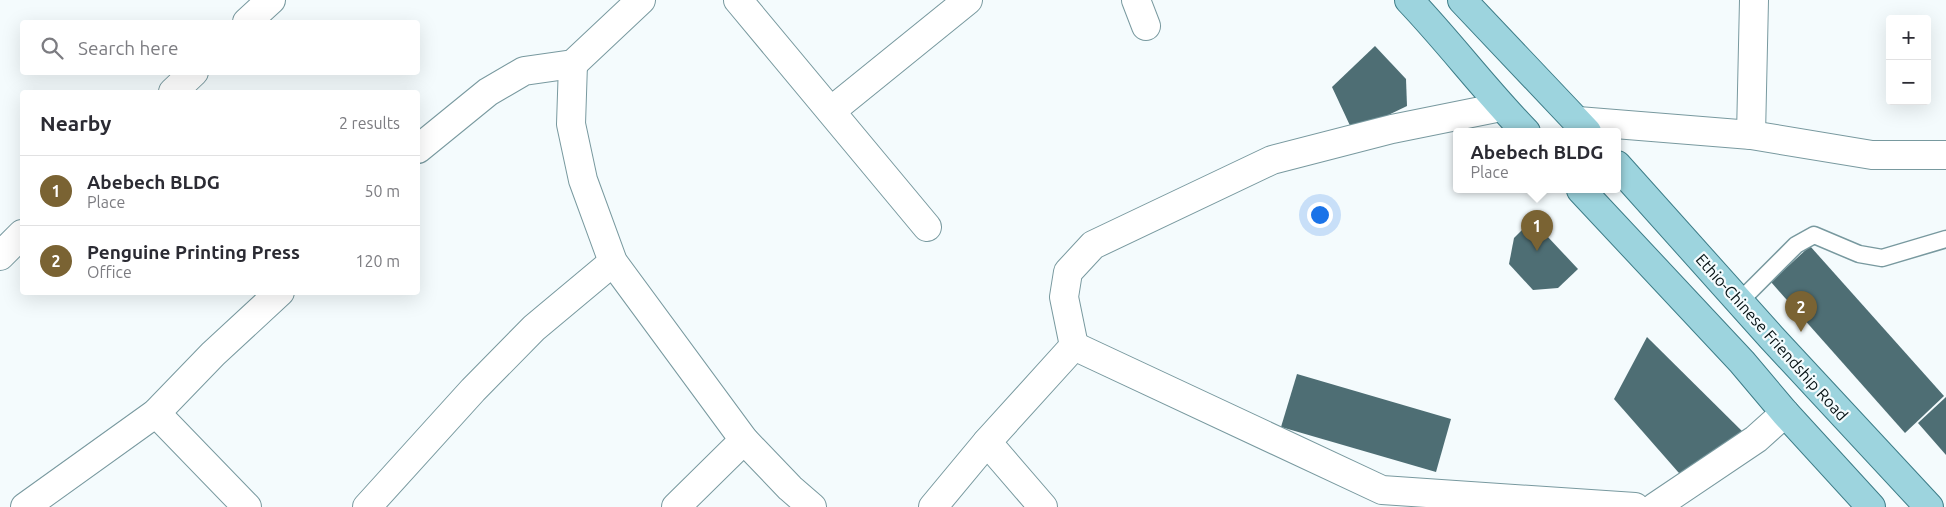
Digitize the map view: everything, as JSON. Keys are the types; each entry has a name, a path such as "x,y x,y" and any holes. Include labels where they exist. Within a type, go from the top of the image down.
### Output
{"main road":[{"path":"1410,0 1522,128"},
{"path":"1462,0 1583,127"},
{"name":"Ethio-Chinese Friendship Road","path":"1621,169 1739,302 1929,507"},
{"path":"1585,193 1742,362 1785,414 1871,507"}],"street":[{"path":"249,20 271,0"},
{"path":"420,147 488,92 524,72 573,64 641,0"},
{"path":"738,0 927,227"},
{"path":"831,111 968,0"},
{"path":"1136,0 1146,26"},
{"path":"1751,135 1754,0"},
{"path":"573,64 571,124 582,180 613,262 744,440 790,488 812,507"},
{"path":"175,90 191,75"},
{"path":"1074,346 1064,297 1068,272 1092,245 1272,160 1392,129 1501,106"},
{"path":"1583,127 1604,128"},
{"path":"1621,129 1751,135 1872,154 1946,155"},
{"path":"0,256 20,236"},
{"path":"367,507 473,390 534,328 613,262"},
{"path":"25,507 156,413 213,354 277,295"},
{"path":"933,507 986,442 1074,346"},
{"path":"1074,346 1378,499 1635,507"},
{"path":"156,413 247,507"},
{"path":"1655,507 1756,439 1785,414"},
{"path":"676,507 744,440"},
{"path":"986,442 1043,507"}],"lane":[{"path":"1739,302 1796,245 1814,235 1859,254 1882,258 1946,239"}],"building":[{"path":"1375,46 1406,79 1407,106 1353,132 1332,87"},
{"path":"1532,220 1578,269 1558,288 1533,290 1509,264 1514,238"},
{"path":"1810,246 1944,396 1905,433 1771,282"},
{"path":"1647,337 1749,438 1686,481 1614,399"},
{"path":"1297,374 1451,419 1436,472 1281,427"},
{"path":"1946,397 1946,455 1918,423"}],"place":[{"name":"Abebech BLDG","path":"1537,251"},
{"name":"Penguine Printing Press","path":"1801,332"}]}
